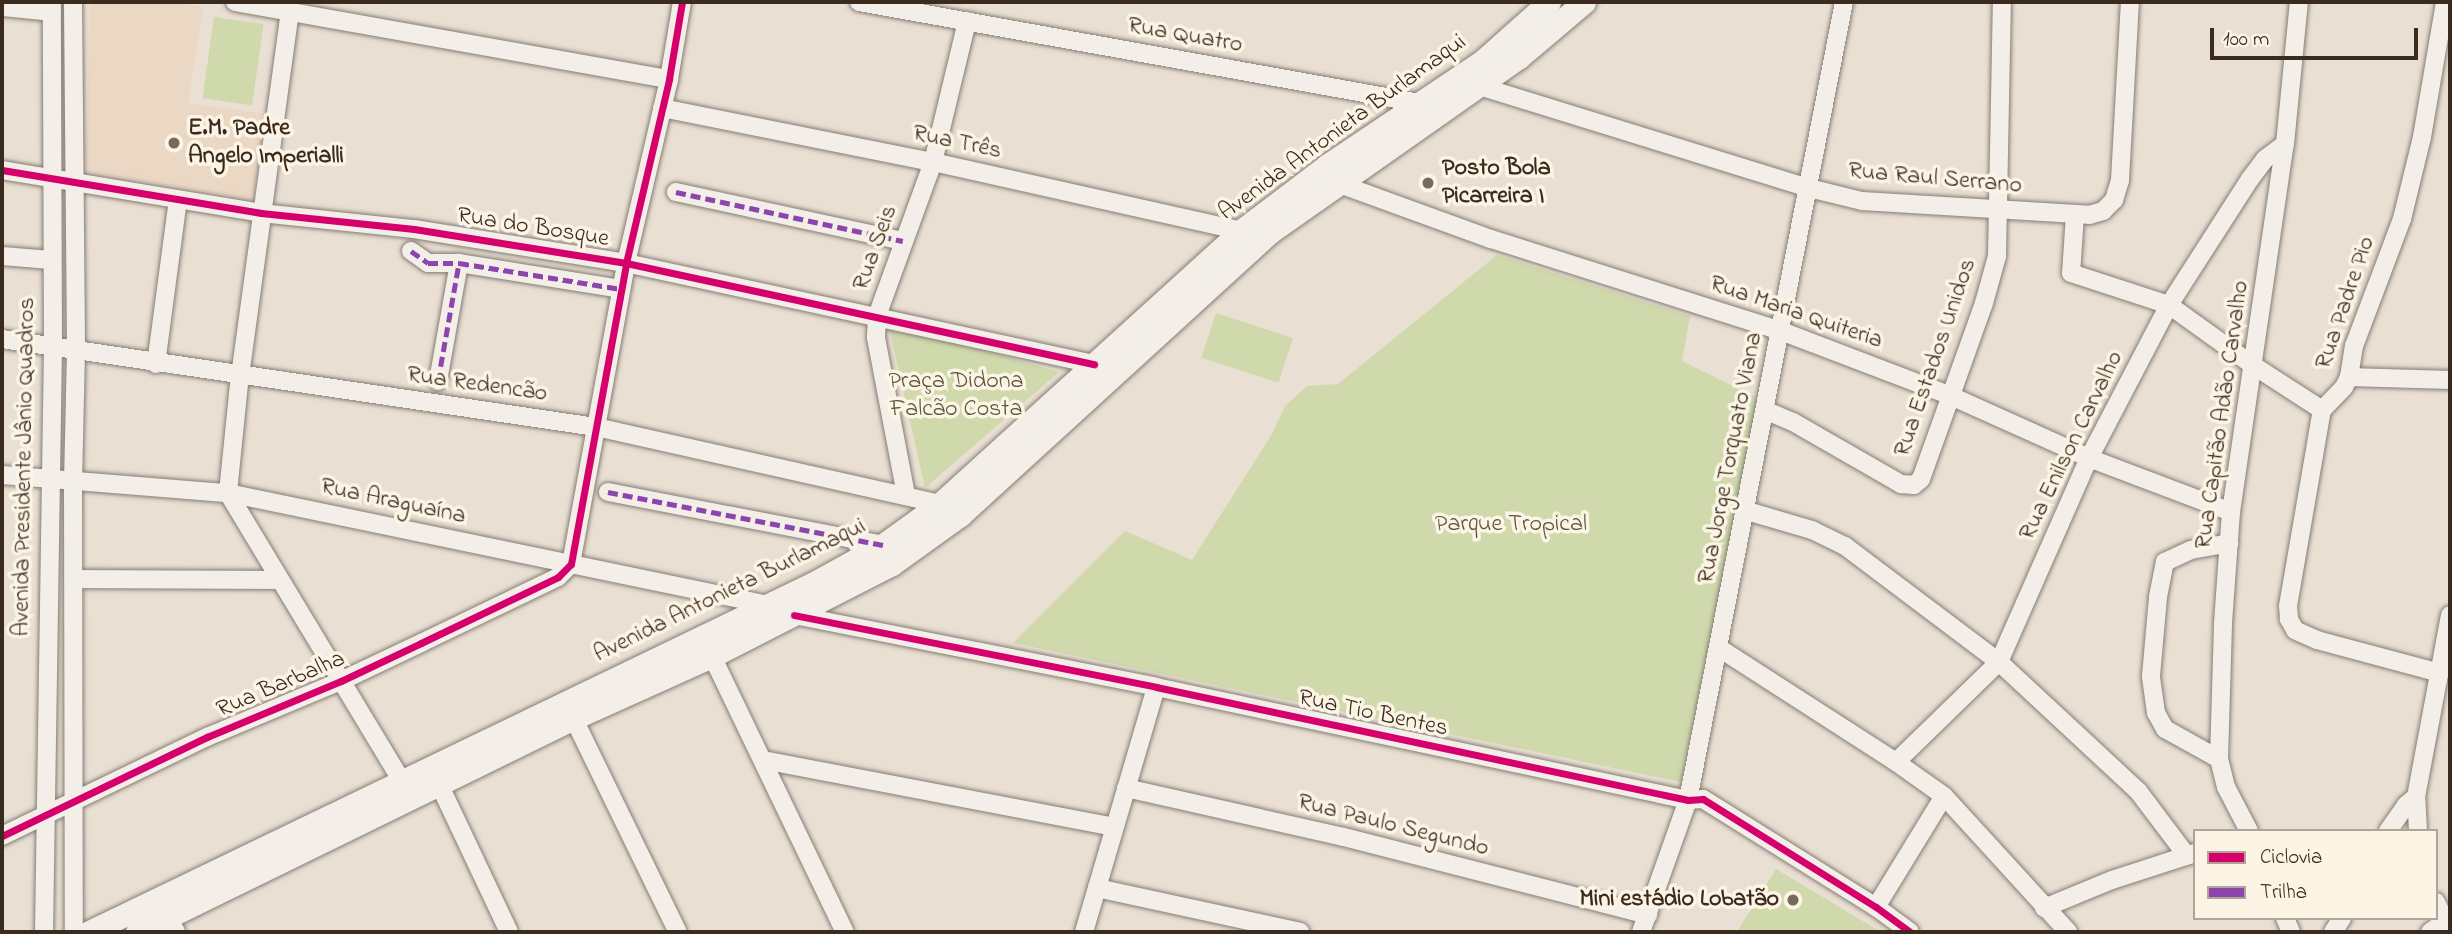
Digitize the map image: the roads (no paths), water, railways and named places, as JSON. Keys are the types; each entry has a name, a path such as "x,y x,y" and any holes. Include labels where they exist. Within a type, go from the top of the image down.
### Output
{"main road":[{"name":"Avenida Antonieta Burlamaqui","path":"1355,159 1419,103 1483,60 1549,2"},
{"name":"Avenida Antonieta Burlamaqui","path":"999,465 1094,364 1241,231 1355,159 1479,86 1528,50 1584,2"},
{"name":"Avenida Antonieta Burlamaqui","path":"89,932 440,786 569,710 712,656 749,626 769,605 883,545 940,504 974,488 1270,232 1330,176"},
{"name":"Avenida Antonieta Burlamaqui","path":"137,932 172,925 286,849 402,781 569,710 749,626 794,615 892,564 960,515 974,488"},
{"path":"769,605 794,615"}],"street":[{"name":"Avenida Presidente Jânio Quadros","path":"73,2 76,351 73,479 74,932"},
{"path":"234,2 669,79"},
{"path":"571,564 626,263 669,79 682,2"},
{"name":"Rua Quatro","path":"859,2 1419,103"},
{"name":"Rua Jorge Torquato Viana","path":"1645,924 1688,800 1767,411 1844,2"},
{"name":"Rua Estados Unidos","path":"1767,411 1793,422 1901,484 1914,485 1921,479 1984,303 1997,256 2002,2"},
{"name":"Rua Raul Serrano","path":"1479,86 1809,188 1862,201 2075,215 2103,211 2113,200 2120,180 2130,2"},
{"name":"Rua Capitão Adão Carvalho","path":"2248,829 2226,787 2219,760 2229,543 2251,364 2284,144 2299,2"},
{"name":"Rua Padre Pio","path":"2322,410 2344,387 2349,377 2354,346 2402,219 2412,183 2445,2"},
{"path":"2,7 52,7"},
{"name":"Avenida Presidente Jânio Quadros","path":"44,932 52,477 52,7"},
{"path":"290,11 240,374 228,493 402,781"},
{"name":"Rua Seis","path":"906,495 876,337 877,316 933,162 967,21"},
{"name":"Rua Três","path":"662,108 933,162 1241,231"},
{"name":"Rua Enilson Carvalho","path":"1896,762 1999,662 2089,458 2169,305 2250,179 2265,159 2284,144"},
{"name":"Rua do Bosque","path":"2,170 261,213 414,229 626,263 1094,364"},
{"name":"Rua Maria Quiteria","path":"1330,176 1491,239 1781,331 1951,396 2089,458 2231,512"},
{"path":"676,192 903,241"},
{"path":"156,364 178,200"},
{"path":"2075,215 2071,273 2169,305 2251,364 2322,410 2318,448 2289,590 2289,619 2295,630 2317,640 2440,673"},
{"path":"411,251 428,262 459,263 621,289"},
{"path":"2,256 51,260"},
{"path":"438,381 459,263"},
{"name":"Rua Redencão","path":"2,339 156,364 596,427 940,504"},
{"path":"2349,377 2450,380"},
{"name":"Rua Araguaína","path":"2,475 228,493 769,605"},
{"path":"608,492 883,545"},
{"path":"1747,511 1812,530 1845,546 1999,662 2138,790 2191,855 2112,880 2044,908"},
{"path":"2219,760 2165,729 2156,713 2151,676 2158,597 2165,562 2191,550 2229,543"},
{"name":"Rua Barbalha","path":"2,835 207,737 341,681 558,577 571,564"},
{"path":"74,579 279,580"},
{"name":"Rua Tio Bentes","path":"794,615 1156,687 1688,800 1703,799 1876,907 1910,932"},
{"path":"2418,829 2416,797 2450,615"},
{"path":"1719,648 1944,796 2068,932"},
{"path":"712,656 845,932"},
{"path":"1084,932 1156,687"},
{"path":"569,710 678,932"},
{"path":"763,760 1042,811 1113,827"},
{"path":"440,786 509,932"},
{"name":"Rua Paulo Segundo","path":"1126,788 1344,837 1645,924"},
{"path":"1876,907 1944,796"},
{"path":"2389,829 2406,805 2416,797"},
{"path":"1097,888 1300,932"},
{"path":"2438,908 2444,926"}],"place":[{"name":"E.M. Padre Angelo Imperialli","path":"174,143"},
{"name":"Posto Bola Picarreira I","path":"1428,183"},
{"name":"Mini estádio Lobatão","path":"1793,900"}],"park label":[{"name":"Praça Didona Falcão Costa","path":"956,396"},
{"name":"Parque Tropical","path":"1511,525"}]}
